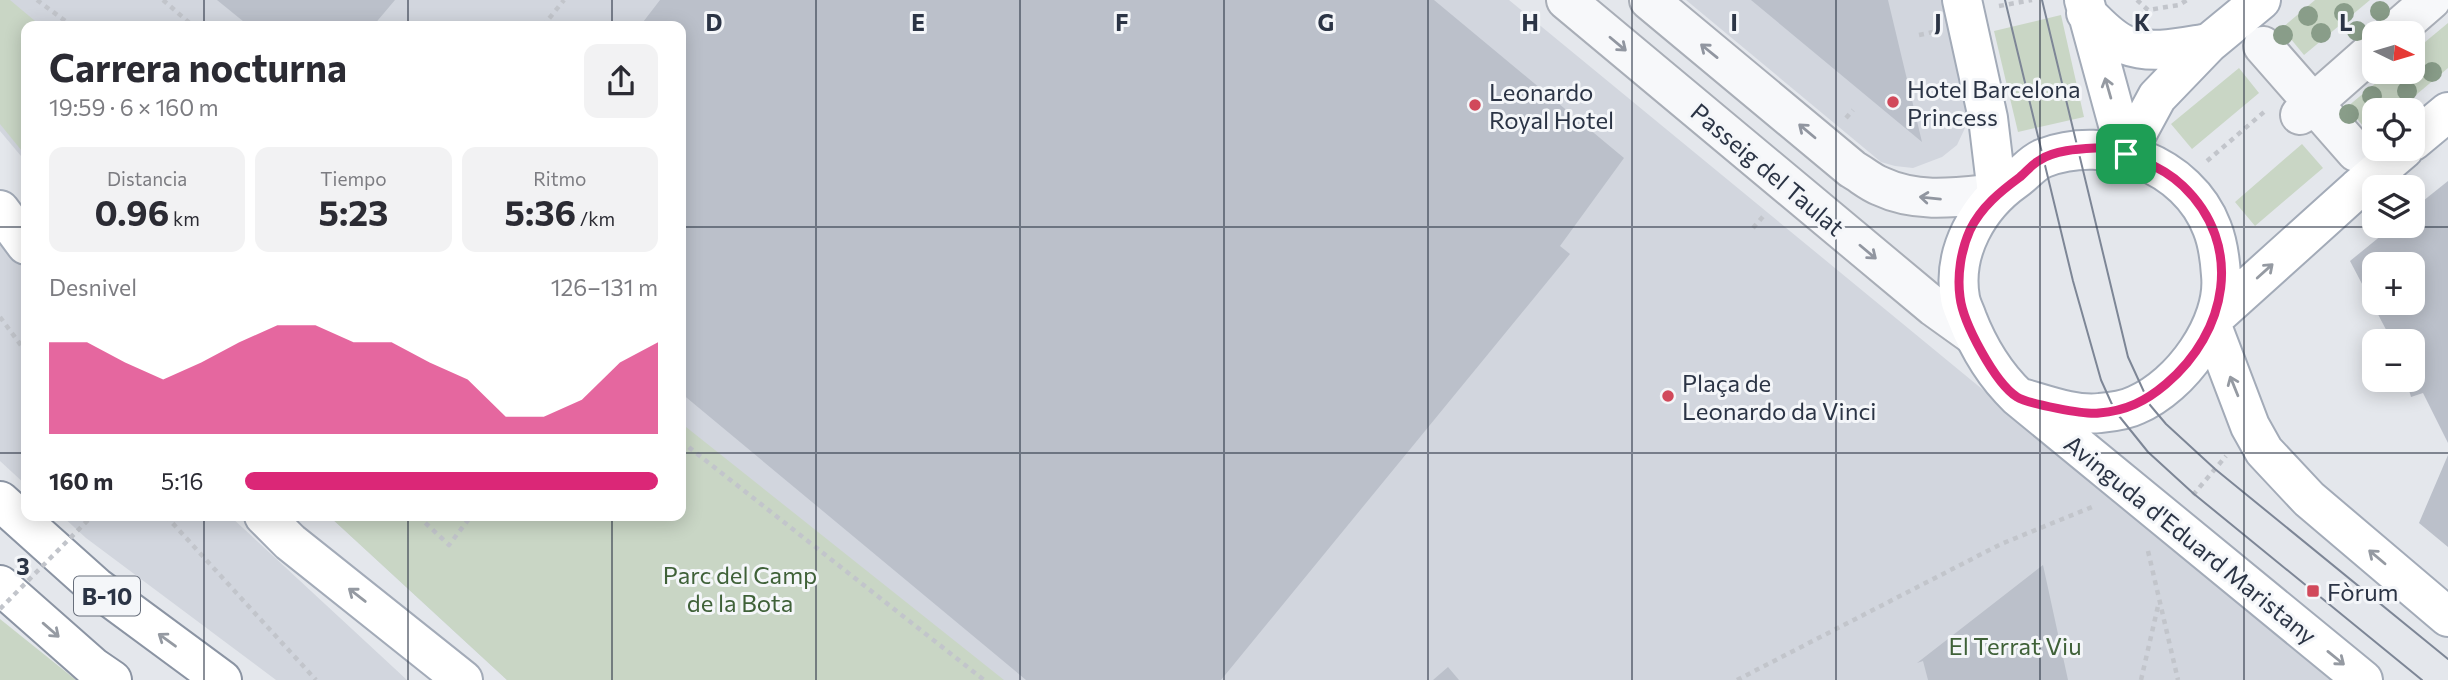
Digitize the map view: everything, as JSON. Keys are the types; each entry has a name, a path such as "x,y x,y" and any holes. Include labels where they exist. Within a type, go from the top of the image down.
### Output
{"main road":[{"path":"2126,154 2157,97 2209,43 2261,0"},
{"path":"1976,4 1997,193"},
{"path":"2085,7 2109,35 2125,45 2152,51 2209,43"},
{"path":"2085,7 2126,154"},
{"path":"2425,131 2448,112"},
{"name":"Avinguda d'Eduard Maristany","path":"2213,322 2222,281 2220,254 2212,227 2182,185 2165,172 2126,154 2097,148 2079,149 2042,158 1997,193 1970,229 1960,261 1960,299 1982,354 2003,383 2364,680"},
{"path":"2018,397 2076,413 2098,414 2135,405 2150,398 2193,358 2213,322 2390,161"},
{"path":"0,210 21,238"},
{"path":"2213,322 2250,426 2264,451 2309,499 2448,617"},
{"name":"B-10","path":"0,501 21,520"},
{"name":"B-10","path":"22,521 96,587 222,680"},
{"path":"269,521 290,542 463,680"},
{"name":"B-10","path":"0,585 93,667 112,680"}],"street":[{"name":"Passeig del Taulat","path":"1566,0 1934,307 1973,335"},
{"path":"1649,0 1852,169 1880,186 1909,195 1938,199 1997,193"},
{"path":"2407,21 2431,0"},
{"path":"2263,46 2293,110 2356,152"},
{"path":"2293,110 2362,59"}],"path":[{"path":"37,0 65,21"},
{"path":"163,0 187,21"},
{"path":"547,21 564,0"},
{"path":"1976,4 2032,0"},
{"path":"2137,0 2148,10 2179,5 2187,0"},
{"path":"2199,169 2293,110"},
{"name":"Passeig del Taulat","path":"1753,228 1768,211"},
{"path":"0,317 21,345"},
{"path":"686,446 984,680"},
{"name":"Avinguda d'Eduard Maristany","path":"2185,504 2229,452"},
{"path":"1737,680 2001,544 2092,507"},
{"path":"0,609 87,521"},
{"path":"171,521 316,680"},
{"path":"423,521 449,545 467,521"},
{"path":"2148,550 2178,680"},
{"path":"2141,680 2159,601"}],"shaded area":[{"path":"0,0 1509,0 2336,680 507,680 334,521 686,521 686,21 21,21 21,156 0,131"},
{"path":"1686,0 1941,0 1969,105 1965,128 1957,145 1942,157 1913,168 1881,162"},
{"path":"0,238 21,263 21,480 0,461"},
{"path":"67,521 235,521 407,680 276,680 86,538"}],"green space":[{"path":"0,0 10,0 35,21 21,21 21,150 0,124"},
{"path":"2315,0 2370,0 2304,55 2282,28"},
{"path":"2061,15 2084,117 2018,132 1994,31"},
{"path":"2448,23 2448,68 2412,98 2362,98 2362,125 2347,107 2375,84 2426,84 2426,41"},
{"path":"2239,68 2259,93 2192,149 2171,124"},
{"path":"2302,144 2323,168 2255,226 2235,202"},
{"name":"Parc del Camp de la Bota","path":"686,427 1004,680 507,680 334,521 686,521"},
{"path":"0,619 76,680 0,680"}],"building":[{"path":"217,0 395,0 377,21 243,21"},
{"path":"660,0 1434,0 1624,158 1560,246 1570,254 1221,680 1026,680 686,397 686,21 644,21"},
{"name":"Hotel Barcelona Princess","path":"1751,0 1888,0 1922,142 1822,59"},
{"path":"2448,181 2448,443 2423,393 2411,397 2410,392 2425,392 2425,329 2386,329 2378,315 2425,315 2425,252 2362,252 2362,284 2350,261 2378,238 2425,238 2425,199"},
{"path":"2448,455 2448,547 2419,523"},
{"name":"El Terrat Viu","path":"2043,565 2068,680 1928,680 1923,661 1917,663"},
{"path":"1448,667 1459,680 1433,680"}],"tram line":[{"path":"2005,0 2073,281 2101,380 2115,411 2148,452 2194,494 2422,680"},
{"path":"2042,0 2128,357 2150,405 2166,424 2215,469 2448,659"}],"place":[{"name":"Hotel Barcelona Princess","path":"1893,102"},
{"name":"Leonardo Royal Hotel","path":"1475,105"},
{"name":"Plaça de Leonardo da Vinci","path":"1668,396"},
{"name":"Fòrum","path":"2313,591"}],"route":[{"path":"2097,148 2126,154 2165,172 2182,185 2196,200 2212,227 2220,254 2222,281 2212,326 2193,358 2177,375 2150,398 2135,405 2098,414 2076,413 2018,397 2003,383 1982,354 1960,299 1960,261 1970,229 1997,193 2042,158 2079,149 2097,148"}]}
